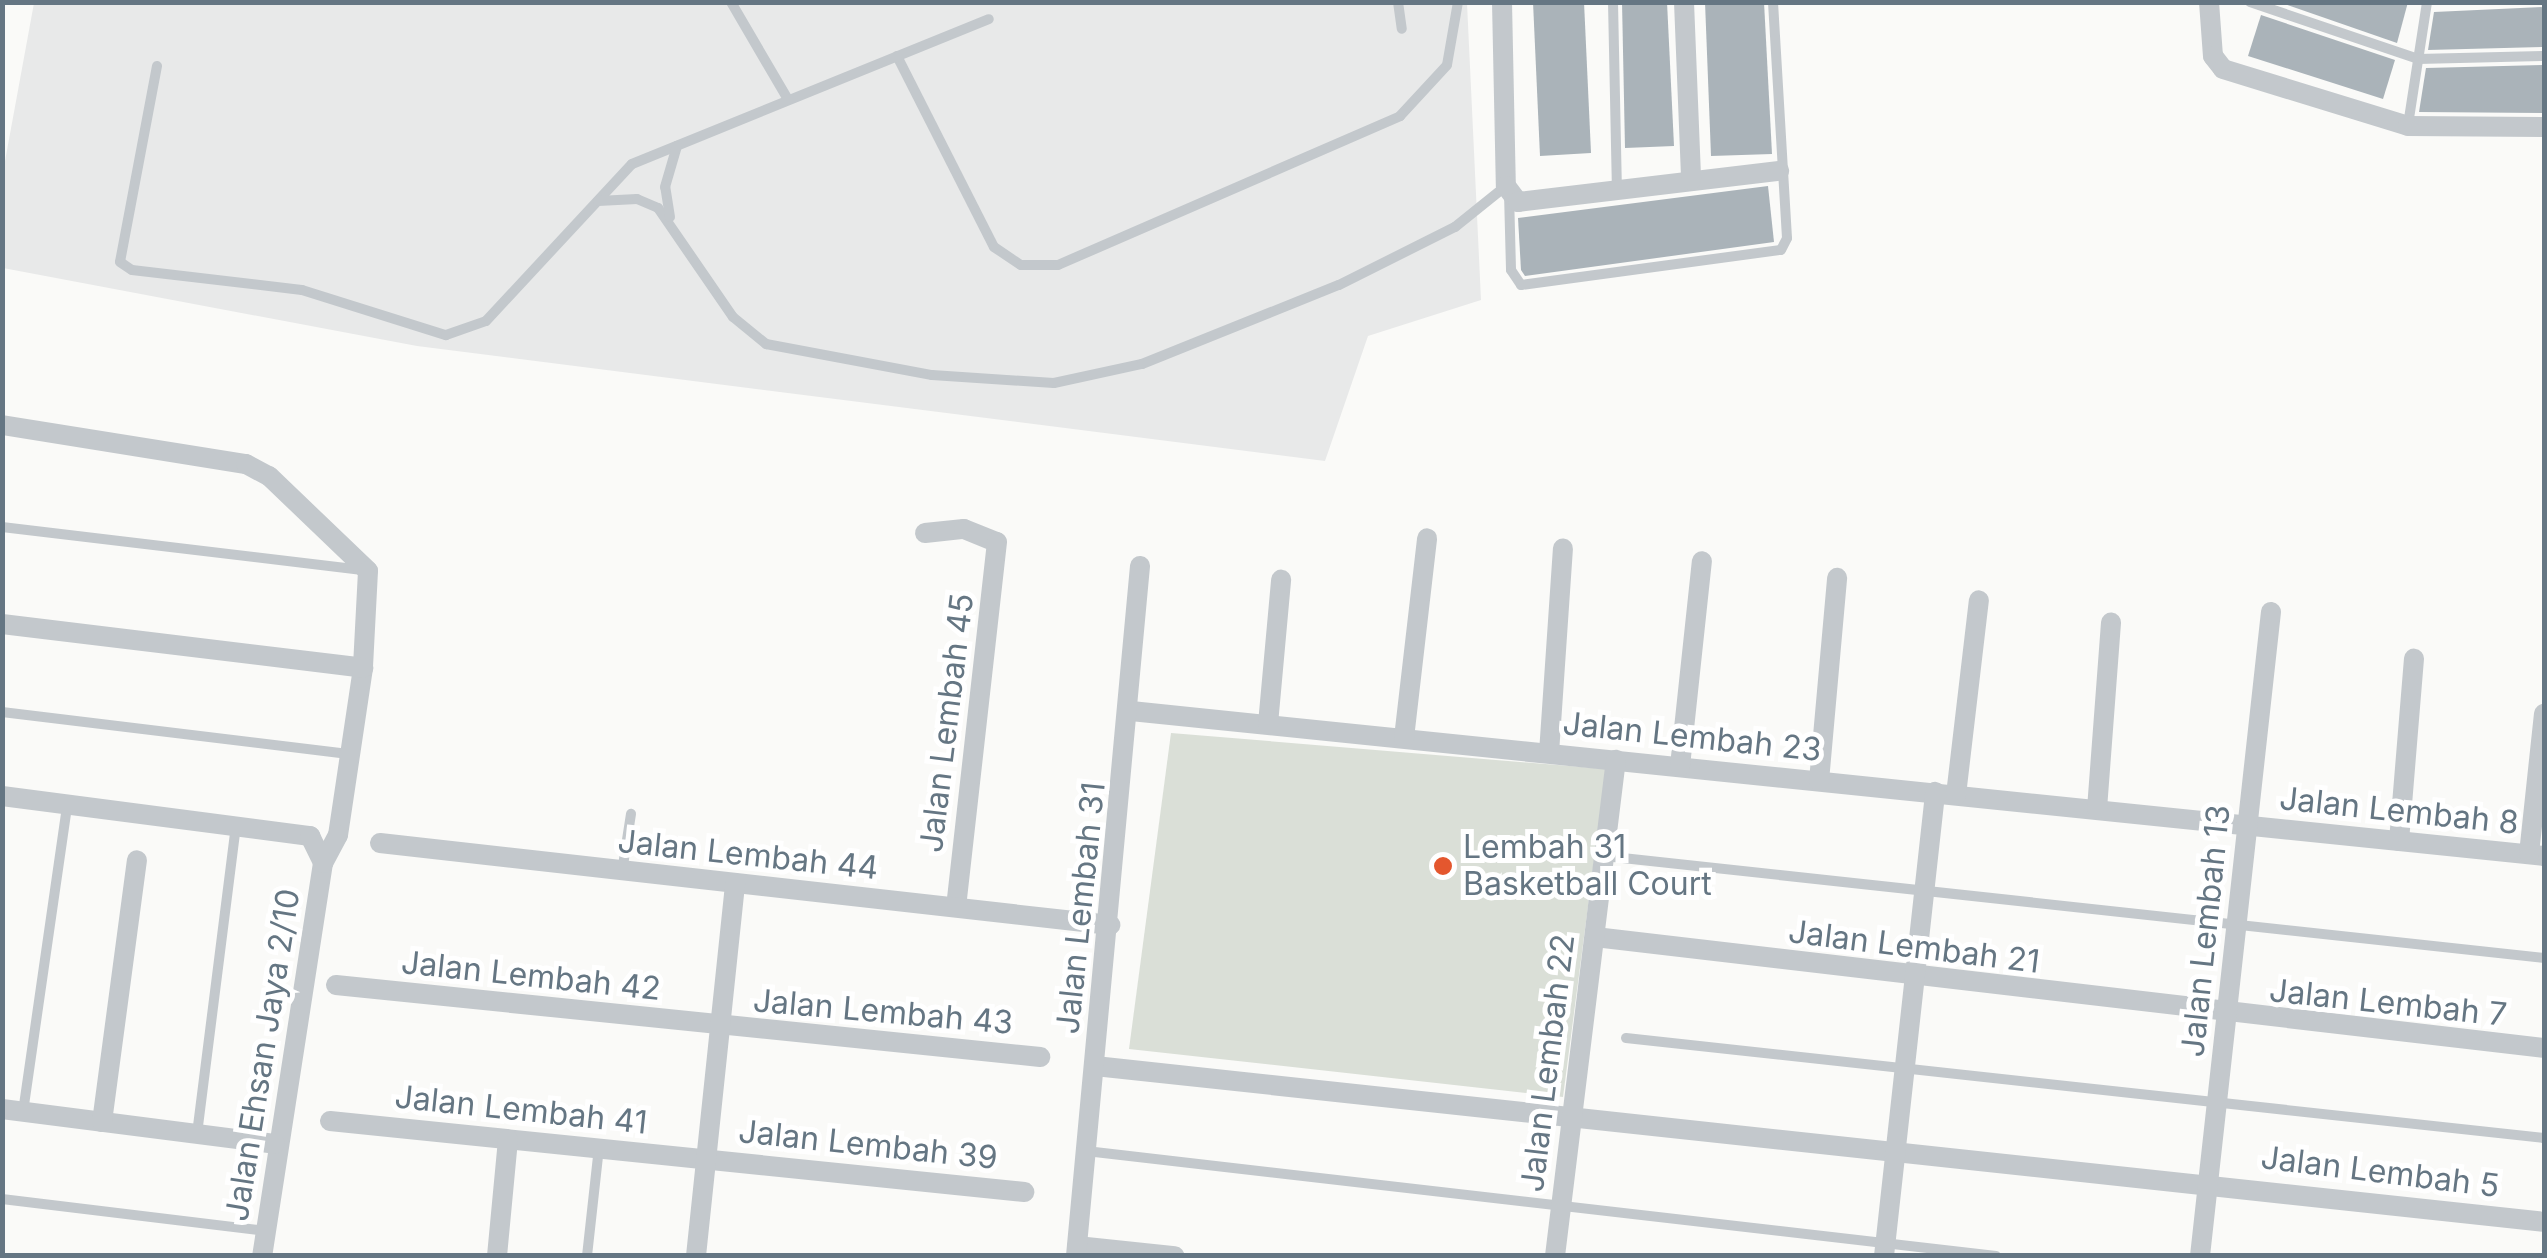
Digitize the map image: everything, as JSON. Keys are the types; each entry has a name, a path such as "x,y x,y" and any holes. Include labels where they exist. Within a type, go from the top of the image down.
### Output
{"street":[{"path":"1502,2 1508,190 1529,202 1779,171"},
{"path":"1684,2 1690,180"},
{"path":"2209,2 2208,30 2223,69 2408,126 2544,128"},
{"path":"2,424 246,464 269,476 368,570"},
{"name":"Jalan Lembah 45","path":"925,533 984,532 997,548 956,905"},
{"path":"1404,738 1426,538"},
{"path":"1549,753 1563,548"},
{"path":"1680,766 1702,561"},
{"name":"Jalan Lembah 31","path":"1076,1250 1110,925 1140,566"},
{"name":"Jalan Ehsan Jaya 2/10","path":"262,1256 276,1144 324,863 338,835 364,668 368,570"},
{"path":"1818,780 1838,578"},
{"path":"1268,724 1280,580"},
{"path":"1885,1250 1925,893 1979,600"},
{"name":"Jalan Lembah 13","path":"2200,1256 2271,612"},
{"path":"2097,809 2110,623"},
{"path":"2,624 364,668"},
{"path":"2399,841 2414,659"},
{"name":"Jalan Lembah 23","path":"1130,711 2248,825"},
{"path":"2537,855 2544,714"},
{"name":"Jalan Lembah 22","path":"1556,1256 1616,760"},
{"path":"2,796 310,836 324,863"},
{"name":"Jalan Lembah 8","path":"2248,825 2537,855"},
{"name":"Jalan Lembah 44","path":"380,843 1110,925"},
{"path":"102,1122 137,860"},
{"path":"696,1256 735,884"},
{"name":"Jalan Lembah 21","path":"1595,937 2226,1017"},
{"name":"Jalan Lembah 42","path":"336,985 720,1027"},
{"name":"Jalan Lembah 7","path":"2226,1017 2544,1048"},
{"name":"Jalan Lembah 43","path":"720,1027 1040,1056"},
{"path":"1095,1066 1570,1120 2208,1182"},
{"path":"13,1110 276,1144"},
{"name":"Jalan Lembah 41","path":"330,1121 706,1158"},
{"path":"496,1256 508,1140"},
{"name":"Jalan Lembah 39","path":"706,1158 1024,1192"},
{"name":"Jalan Lembah 5","path":"2208,1182 2544,1222"},
{"path":"1076,1250 1174,1256"}],"lane":[{"path":"731,2 787,98"},
{"path":"1398,2 1402,30"},
{"path":"897,56 994,247 1021,264 1058,265 1400,116 1447,65 1458,2"},
{"path":"1613,2 1618,190"},
{"path":"1508,190 1511,270 1520,285 1781,250 1787,238 1779,171 1773,2"},
{"path":"2250,2 2418,59 2544,56"},
{"path":"2408,126 2427,2"},
{"path":"157,66 118,246 120,262 132,270 302,290 446,335 486,321 632,164 989,19"},
{"path":"677,146 665,187 670,218 732,317 766,344 932,375 1054,382 1142,364 1340,284 1455,227 1508,190"},
{"path":"597,201 636,199 670,218"},
{"path":"2,527 368,570"},
{"path":"2,712 350,754"},
{"path":"13,1110 67,805"},
{"path":"622,873 631,814"},
{"path":"196,1134 236,825"},
{"path":"1604,856 2544,958"},
{"path":"1626,1038 1906,1067 2216,1106 2544,1138"},
{"path":"587,1256 598,1148"},
{"path":"1086,1151 1561,1203 1885,1250 1996,1256"},
{"path":"2,1200 266,1231"}],"shaded area":[{"path":"34,3 1467,3 1481,300 1368,336 1325,461 417,346 3,268 3,172"},
{"path":"1171,733 1606,769 1563,1097 1129,1049"}],"building":[{"path":"1533,2 1584,2 1591,153 1540,156"},
{"path":"1622,2 1667,2 1674,146 1625,148"},
{"path":"1705,2 1764,2 1772,154 1711,156"},
{"path":"2279,2 2408,2 2397,43"},
{"path":"2544,7 2544,47 2428,50 2434,12"},
{"path":"2261,15 2395,60 2383,99 2248,56"},
{"path":"2544,65 2544,113 2419,112 2426,68"},
{"path":"1768,186 1774,242 1525,276 1521,270 1518,218"}],"place":[{"name":"Lembah 31 Basketball Court","path":"1443,866"}]}
